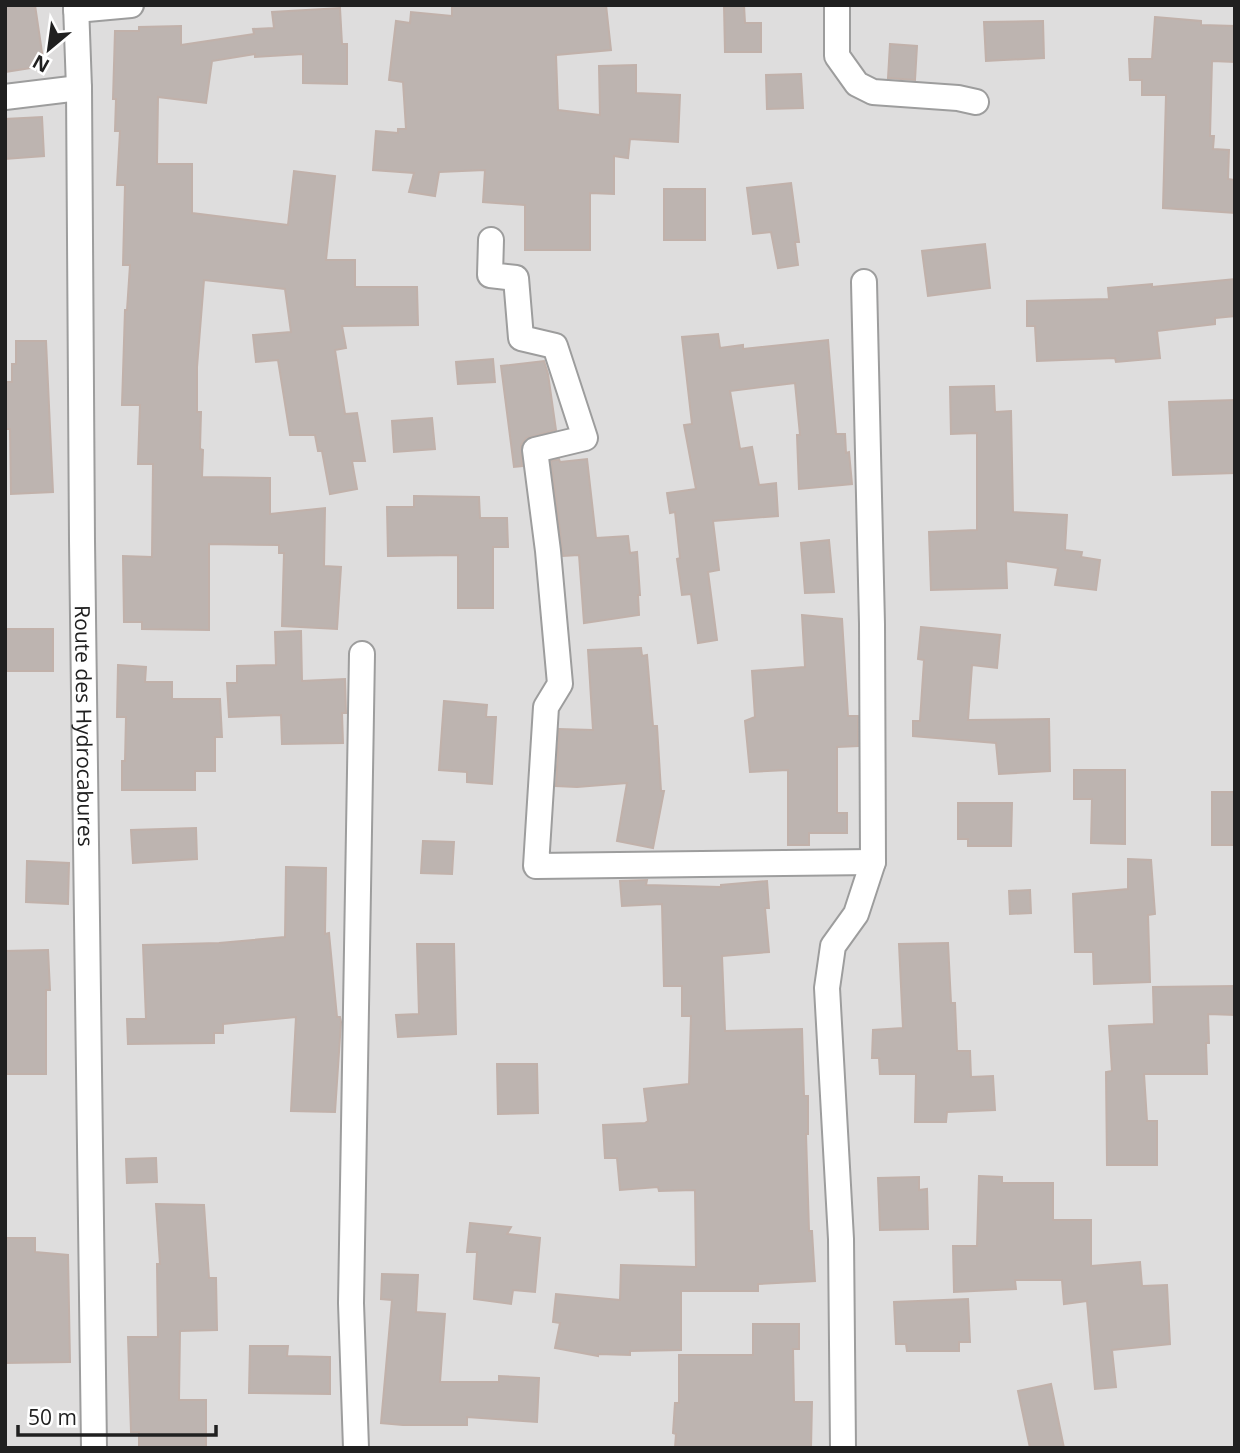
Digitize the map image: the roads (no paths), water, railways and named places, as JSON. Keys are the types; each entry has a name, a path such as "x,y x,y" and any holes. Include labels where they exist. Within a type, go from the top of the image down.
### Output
{"street":[{"path":"76,8 131,5"},
{"path":"837,5 836,56 857,84 873,92 958,98 976,102"},
{"name":"Route des Hydrocabures","path":"76,8 94,1448"},
{"path":"5,97 79,88"},
{"path":"491,240 491,275 516,278 521,338 555,346 585,438 535,450 548,551 560,684 546,707 536,866 873,862"},
{"path":"843,1448 841,1239 827,988 833,946 856,914 873,862 872,610 864,282"},
{"path":"356,1448 351,1303 362,654"}]}
